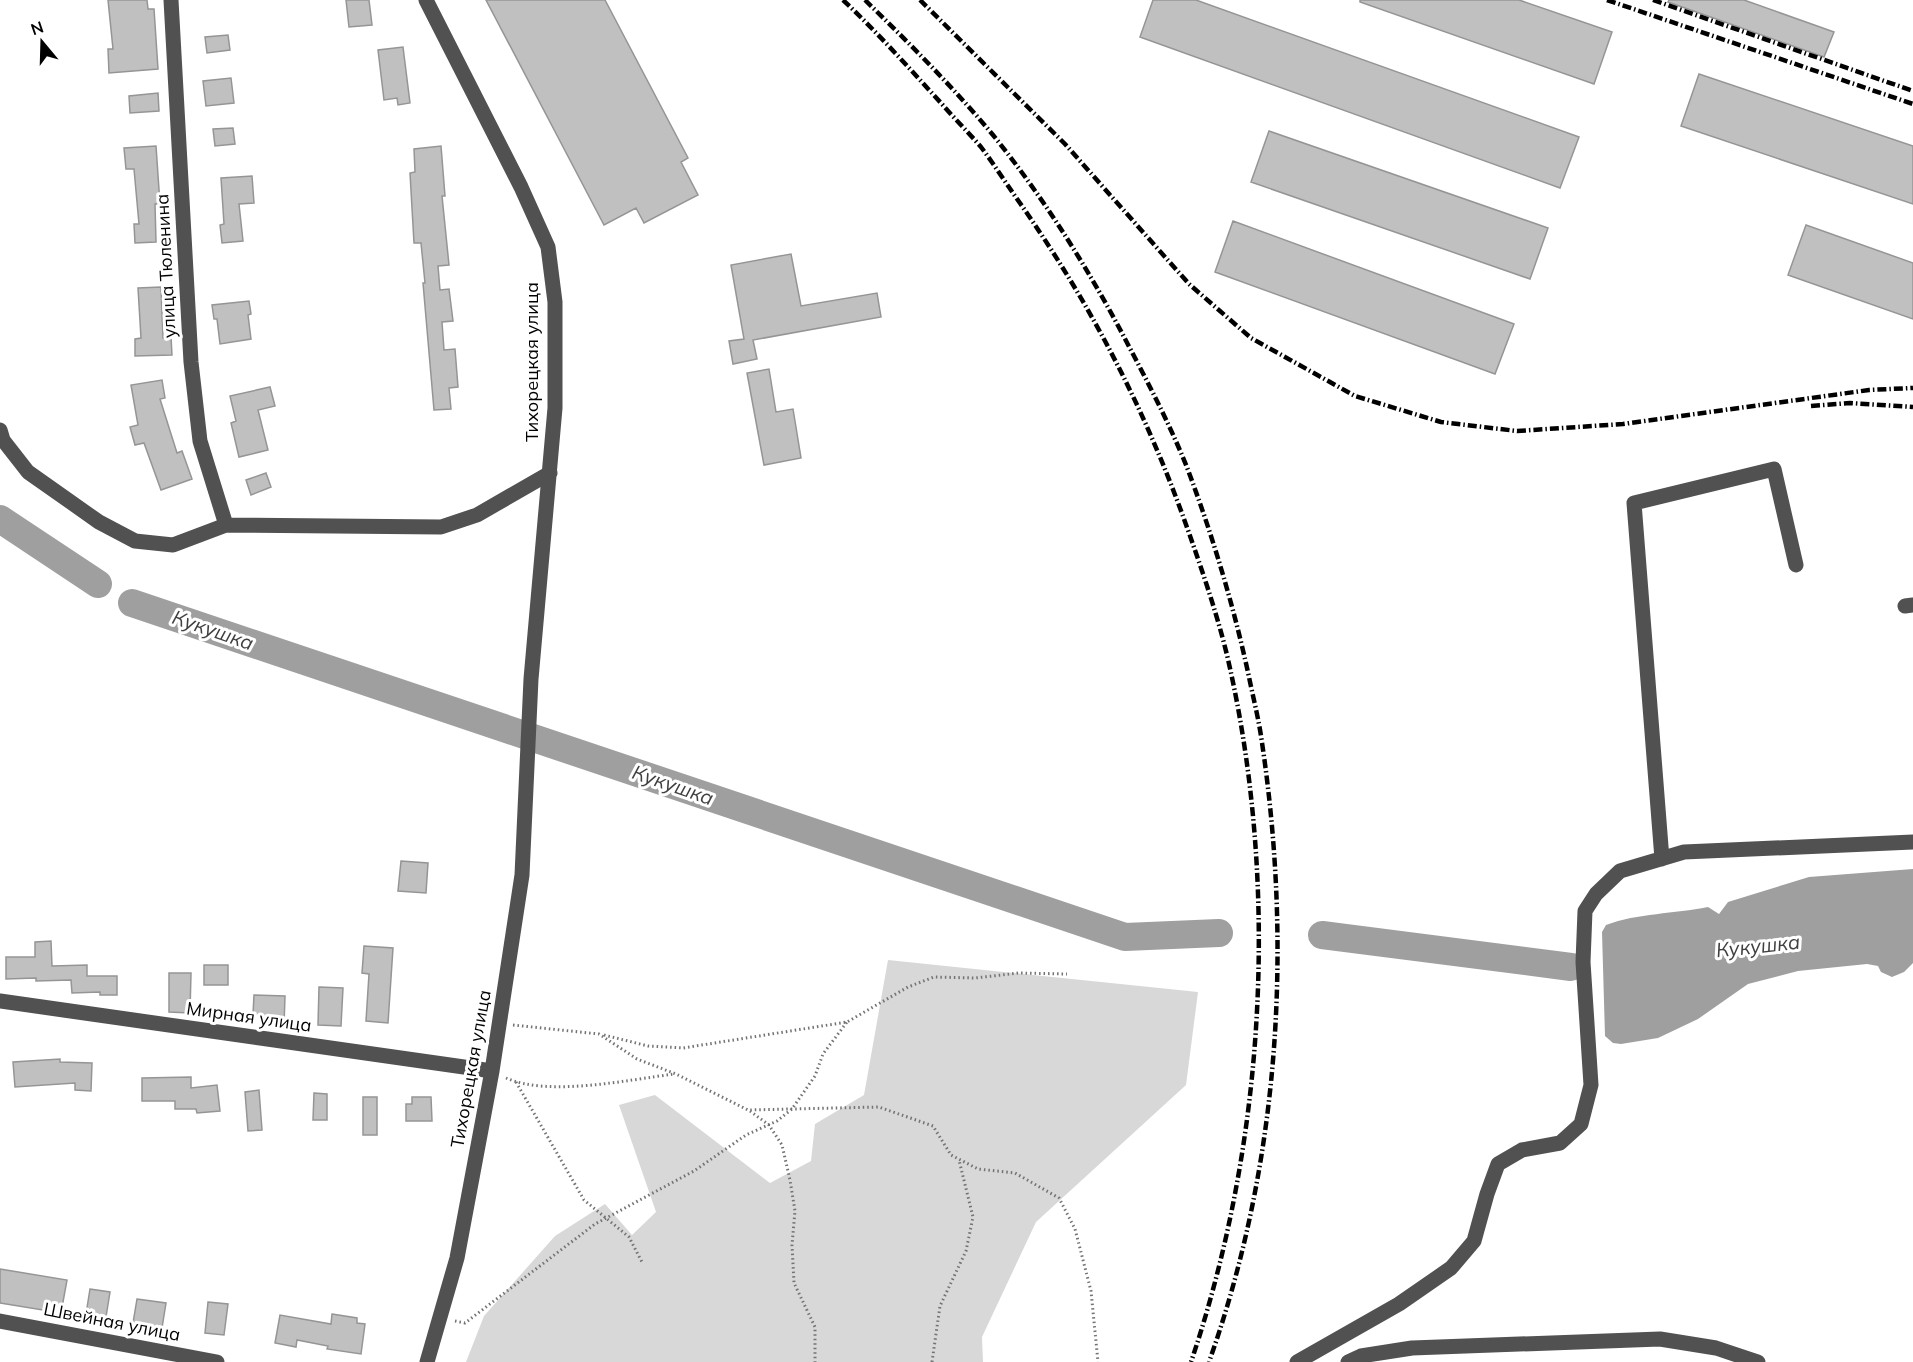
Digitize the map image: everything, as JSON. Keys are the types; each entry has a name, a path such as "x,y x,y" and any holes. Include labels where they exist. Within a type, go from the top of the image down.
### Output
{"street":[{"name":"улица Тюленина","path":"171,0 191,362 200,441 226,525"},
{"name":"Тихорецкая улица","path":"426,0 548,247 555,302 555,408 531,679 522,875 492,1071 456,1258 427,1362"},
{"path":"0,430 3,440 28,472 99,522 135,541 173,545 226,525 441,527 477,515 550,473"},
{"path":"1662,859 1634,503 1774,469 1796,565"},
{"path":"1297,1362 1399,1304 1451,1268 1474,1241 1498,1164 1522,1150 1560,1143 1581,1124 1591,1084 1583,962 1585,911 1596,894 1620,871 1684,852 1913,842"},
{"name":"Мирная улица","path":"0,1001 492,1071"},
{"name":"Швейная улица","path":"0,1321 216,1362"},
{"path":"1348,1362 1361,1356 1412,1348 1659,1339 1716,1348 1758,1362"}],"path":[{"path":"500,1024 599,1034 648,1046 683,1048 847,1022 908,987 934,977 975,978 1019,973 1067,974"},
{"path":"440,1318 465,1323 595,1224 694,1171 746,1135 777,1121 792,1109 814,1076 823,1054 847,1022"},
{"path":"599,1034 638,1059 676,1074 748,1110 769,1125 782,1145 790,1179 795,1211 792,1245 794,1283 815,1327 815,1362"},
{"path":"492,1071 516,1082 545,1087 607,1083 676,1074"},
{"path":"516,1082 584,1200 629,1237 643,1264"},
{"path":"748,1110 879,1107 933,1126 951,1155 978,1169 1015,1173 1059,1198 1075,1229 1091,1291 1098,1362"},
{"path":"932,1362 940,1306 966,1251 973,1217 959,1159"}],"shaded area":[{"path":"888,960 1198,992 1186,1085 1036,1222 982,1337 983,1362 466,1362 484,1316 555,1236 605,1204 632,1235 656,1212 619,1105 655,1095 770,1183 811,1161 815,1124 864,1095"}],"water":[{"path":"1913,869 1913,963 1904,972 1892,977 1881,972 1878,966 1867,964 1798,971 1748,984 1698,1019 1658,1038 1621,1044 1613,1043 1605,1036 1602,932 1606,925 1631,918 1708,907 1719,914 1728,902 1809,877"}],"building":[{"path":"108,0 147,0 148,9 154,9 158,69 109,73 108,49 113,49"},
{"path":"346,0 369,0 372,25 349,27"},
{"path":"486,0 605,0 688,158 681,162 698,195 644,223 636,208 604,225"},
{"path":"1153,0 1196,0 1579,137 1560,188 1140,37"},
{"path":"1360,0 1519,0 1612,32 1594,84 1360,2"},
{"path":"1669,0 1744,0 1834,32 1824,57 1668,2"},
{"path":"228,35 230,50 207,53 205,37"},
{"path":"403,47 410,103 398,105 397,98 384,100 378,50"},
{"path":"1699,74 1913,146 1913,204 1681,126"},
{"path":"231,78 234,103 206,106 203,81"},
{"path":"158,93 159,111 130,113 129,96"},
{"path":"233,128 235,144 215,146 213,129"},
{"path":"1269,131 1548,228 1530,279 1251,182"},
{"path":"156,146 160,204 155,204 156,242 135,243 134,224 139,224 134,169 126,169 124,148"},
{"path":"441,146 445,196 442,196 449,265 438,266 440,290 449,289 453,321 442,322 444,350 455,349 458,387 449,388 451,409 434,410 421,243 414,243 410,173 415,172 414,149"},
{"path":"252,176 254,203 239,204 243,241 222,243 220,225 224,224 221,178"},
{"path":"1233,221 1514,324 1495,374 1215,272"},
{"path":"1806,225 1913,263 1913,319 1788,275"},
{"path":"791,254 801,306 877,293 881,317 753,340 757,359 733,364 729,341 744,339 731,265"},
{"path":"161,287 163,338 171,337 172,355 135,356 135,339 141,338 138,288"},
{"path":"249,301 251,339 220,344 217,319 214,319 212,305"},
{"path":"769,369 776,412 793,409 801,458 764,465 747,373"},
{"path":"162,380 165,398 160,399 177,453 182,451 192,479 161,490 144,443 135,445 130,427 138,425 131,385"},
{"path":"270,387 275,406 258,410 268,450 239,457 231,423 236,421 230,396"},
{"path":"266,473 271,487 251,495 246,480"},
{"path":"401,861 428,863 426,893 398,891"},
{"path":"51,941 52,966 87,965 87,976 117,976 117,995 100,995 100,992 72,993 71,980 6,979 6,957 35,957 35,942"},
{"path":"364,946 393,948 388,1023 366,1021 369,974 362,973"},
{"path":"204,965 228,965 228,985 204,985"},
{"path":"169,973 191,973 190,1013 169,1012"},
{"path":"319,987 343,988 341,1026 318,1025"},
{"path":"254,995 285,996 284,1026 263,1025 263,1014 253,1014"},
{"path":"60,1059 60,1062 92,1063 91,1091 75,1090 75,1083 15,1087 13,1062"},
{"path":"191,1077 191,1088 217,1085 220,1111 197,1113 196,1109 175,1109 175,1101 142,1101 142,1078"},
{"path":"259,1090 262,1130 248,1131 245,1092"},
{"path":"314,1093 327,1094 327,1120 313,1120"},
{"path":"363,1097 377,1097 377,1135 363,1135"},
{"path":"412,1097 431,1097 432,1121 406,1121 406,1104 412,1104"},
{"path":"0,1269 67,1280 61,1313 0,1303"},
{"path":"90,1289 110,1292 106,1317 86,1314"},
{"path":"137,1299 166,1303 162,1328 133,1323"},
{"path":"208,1302 228,1304 224,1335 205,1333"},
{"path":"332,1314 357,1318 357,1323 365,1324 361,1354 327,1349 328,1346 297,1340 296,1347 275,1343 280,1315 331,1324"}],"waterway":[{"name":"Кукушка","path":"0,519 98,584"},
{"name":"Кукушка","path":"132,603 1125,937 1219,933"},
{"name":"Кукушка","path":"1322,935 1571,967"}],"railway":[{"path":"843,0 893,50 981,147 1068,276 1114,358 1154,443 1205,578 1227,655 1244,742 1254,830 1259,920 1257,1011 1249,1101 1236,1190 1216,1277 1191,1362"},
{"path":"865,0 993,135 1046,207 1094,283 1149,385 1181,453 1214,546 1237,625 1260,729 1271,815 1276,894 1277,973 1274,1052 1265,1131 1252,1209 1233,1286 1209,1362"},
{"path":"920,0 1065,144 1189,284 1251,338 1355,396 1441,422 1517,431 1623,424 1869,390 1913,388"},
{"path":"1607,0 1913,104"},
{"path":"1653,0 1913,91"},
{"path":"1811,406 1850,403 1913,407"}]}
